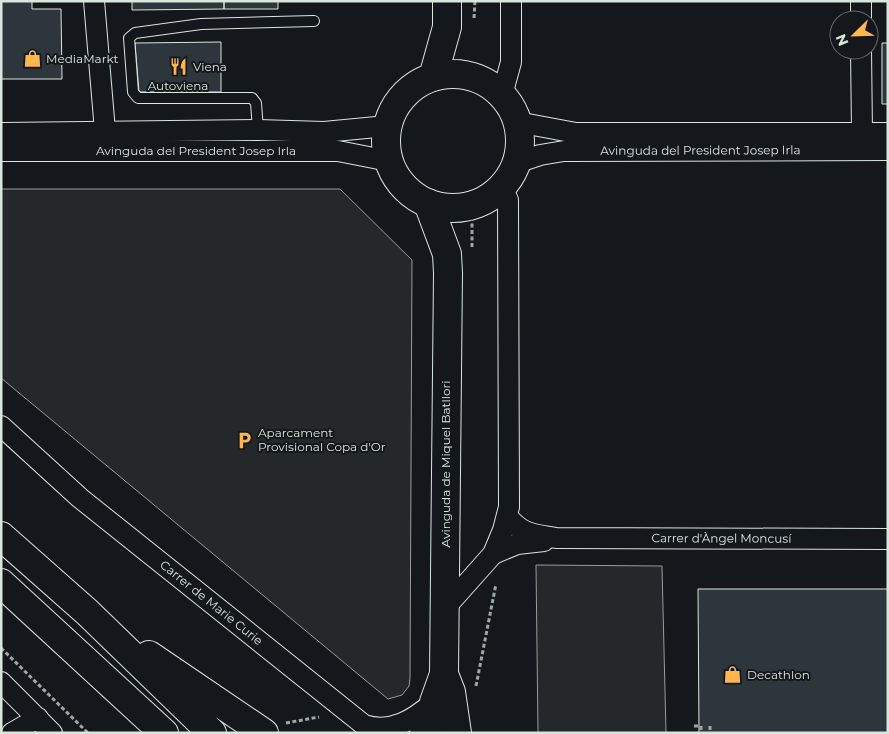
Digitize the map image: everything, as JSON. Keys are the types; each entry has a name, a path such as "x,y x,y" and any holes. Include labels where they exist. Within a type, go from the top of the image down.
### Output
{"main road":[{"path":"447,14 462,75"},
{"path":"433,77 447,14"},
{"path":"444,74 471,76 488,83 502,95 512,108 517,122 520,143 516,163 502,187 488,198 472,205 458,208 428,204 404,187 389,161 386,143 387,126 394,106 407,91 425,79 444,74"},
{"name":"Avinguda de Miquel Batllori","path":"428,204 460,255"},
{"name":"Avinguda de Miquel Batllori","path":"429,724 444,674 445,608 460,255 472,205"},
{"path":"1,536 86,612 212,733"},
{"path":"1,583 164,733"},
{"path":"86,612 273,728"},
{"name":"Avinguda de Miquel Batllori","path":"444,674 451,692 457,733"}],"street":[{"path":"94,1 105,131"},
{"path":"502,95 510,62 511,1"},
{"path":"861,60 862,133"},
{"name":"Avinguda del President Josep Irla","path":"517,122 576,133 888,133"},
{"name":"Avinguda del President Josep Irla","path":"1,133 258,130 324,132 387,126"},
{"name":"Avinguda del President Josep Irla","path":"516,163 564,150 888,150"},
{"name":"Avinguda del President Josep Irla","path":"1,151 338,151 389,161"},
{"path":"445,608 493,554 509,507 508,200 502,187"},
{"name":"Carrer de Marie Curie","path":"1,426 80,498 364,725 382,728 409,722 429,724"},
{"name":"Carrer d'Àngel Moncusí","path":"507,516 519,529 525,532 556,538 888,539"},
{"name":"Carrer d'Àngel Moncusí","path":"493,554 517,544 540,543 556,538"},
{"path":"1,682 52,733"},
{"path":"12,733 38,718"}],"lane":[{"name":"Autoviena","path":"258,130 256,102 252,98 138,98 133,92 131,35 201,24 314,21"}],"path":[{"path":"460,255 472,205"},
{"path":"476,689 499,567 493,554"},
{"path":"1,648 88,733"},
{"path":"273,728 326,715"},
{"path":"694,726 700,726 701,733"},
{"path":"710,726 710,733"}],"shaded area":[{"name":"Aparcament Provisional Copa d'Or","path":"1,189 340,189 412,260 410,678 409,686 402,695 388,699 1,378"},
{"path":"536,565 662,566 666,733 538,733"}],"building":[{"name":"MediaMarkt","path":"1,1 32,1 32,9 61,9 62,79 1,79"},
{"path":"132,1 224,1 224,9 132,10"},
{"path":"224,1 278,1 278,9 224,9"},
{"name":"Viena","path":"221,42 221,92 179,92 179,94 173,94 173,92 139,92 135,43"},
{"path":"882,43 888,43 888,104 882,104"},
{"path":"698,589 888,589 888,733 699,733"}],"place":[{"name":"MediaMarkt","path":"32,59"},
{"name":"Viena","path":"179,67"},
{"name":"Aparcament Provisional Copa d'Or","path":"244,440"},
{"name":"Decathlon","path":"733,675"}]}
